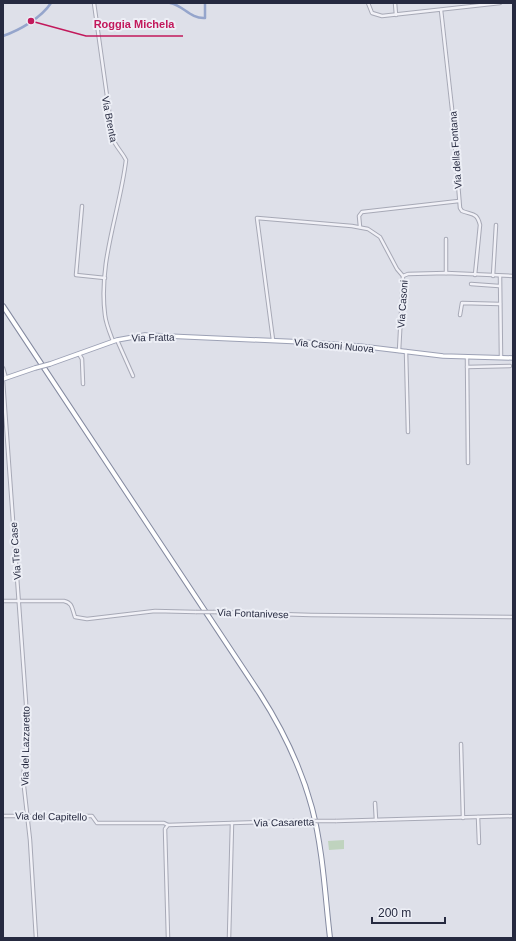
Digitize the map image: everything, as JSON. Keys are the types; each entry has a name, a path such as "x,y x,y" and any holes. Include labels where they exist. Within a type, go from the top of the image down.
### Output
{"highway":[{"path":"3,306 256,688 281,730 298,767 312,809 318,842 330,938"}],"main road":[{"name":"Via Fratta","path":"4,379 115,341 145,335 261,340"},
{"name":"Via Casoni Nuova","path":"261,340 360,346 406,352 467,357 513,358"}],"street":[{"name":"Via Brenta","path":"94,3 113,138 115,145 124,155 126,160 112,226 105,278 105,315 115,341 133,376"},
{"path":"368,3 369,9 376,15 396,15 500,3"},
{"path":"395,3 396,15"},
{"name":"Via della Fontana","path":"360,227 359,216 362,212 459,201 452,109 441,10"},
{"path":"459,201 462,212 475,214 480,225 475,275"},
{"path":"82,206 76,275 105,278"},
{"path":"273,340 257,218 360,227 380,237 397,269 403,276"},
{"path":"493,276 496,226"},
{"path":"446,239 446,274"},
{"name":"Via Casoni","path":"399,350 403,276 408,274 513,276"},
{"path":"500,276 501,357"},
{"path":"471,284 499,286"},
{"path":"460,315 462,303 500,304"},
{"path":"406,352 408,432"},
{"path":"80,354 82,359 83,384"},
{"path":"467,357 468,463"},
{"path":"467,367 510,366"},
{"name":"Via Tre Case","path":"3,368 18,601"},
{"name":"Via Fontanivese","path":"3,601 69,602 75,617 87,619 155,611 311,615 513,617"},
{"name":"Via del Lazzaretto","path":"18,601 26,703 26,752 23,778 28,814 36,938"},
{"path":"460,744 463,818"},
{"path":"375,803 376,820"},
{"name":"Via del Capitello","path":"3,816 28,814 92,816 96,823 158,823 168,825"},
{"name":"Via Casaretta","path":"168,825 513,816"},
{"path":"478,817 479,843"},
{"path":"229,938 232,823"},
{"path":"168,825 165,829 168,938"}],"green space":[{"path":"344,840 344,849 329,850 328,841"}],"waterway":[{"path":"3,36 30,23 42,14 51,3"},
{"path":"170,3 175,4 200,18 205,18 205,3"}],"place":[{"name":"Roggia Michela","path":"31,21"}]}
